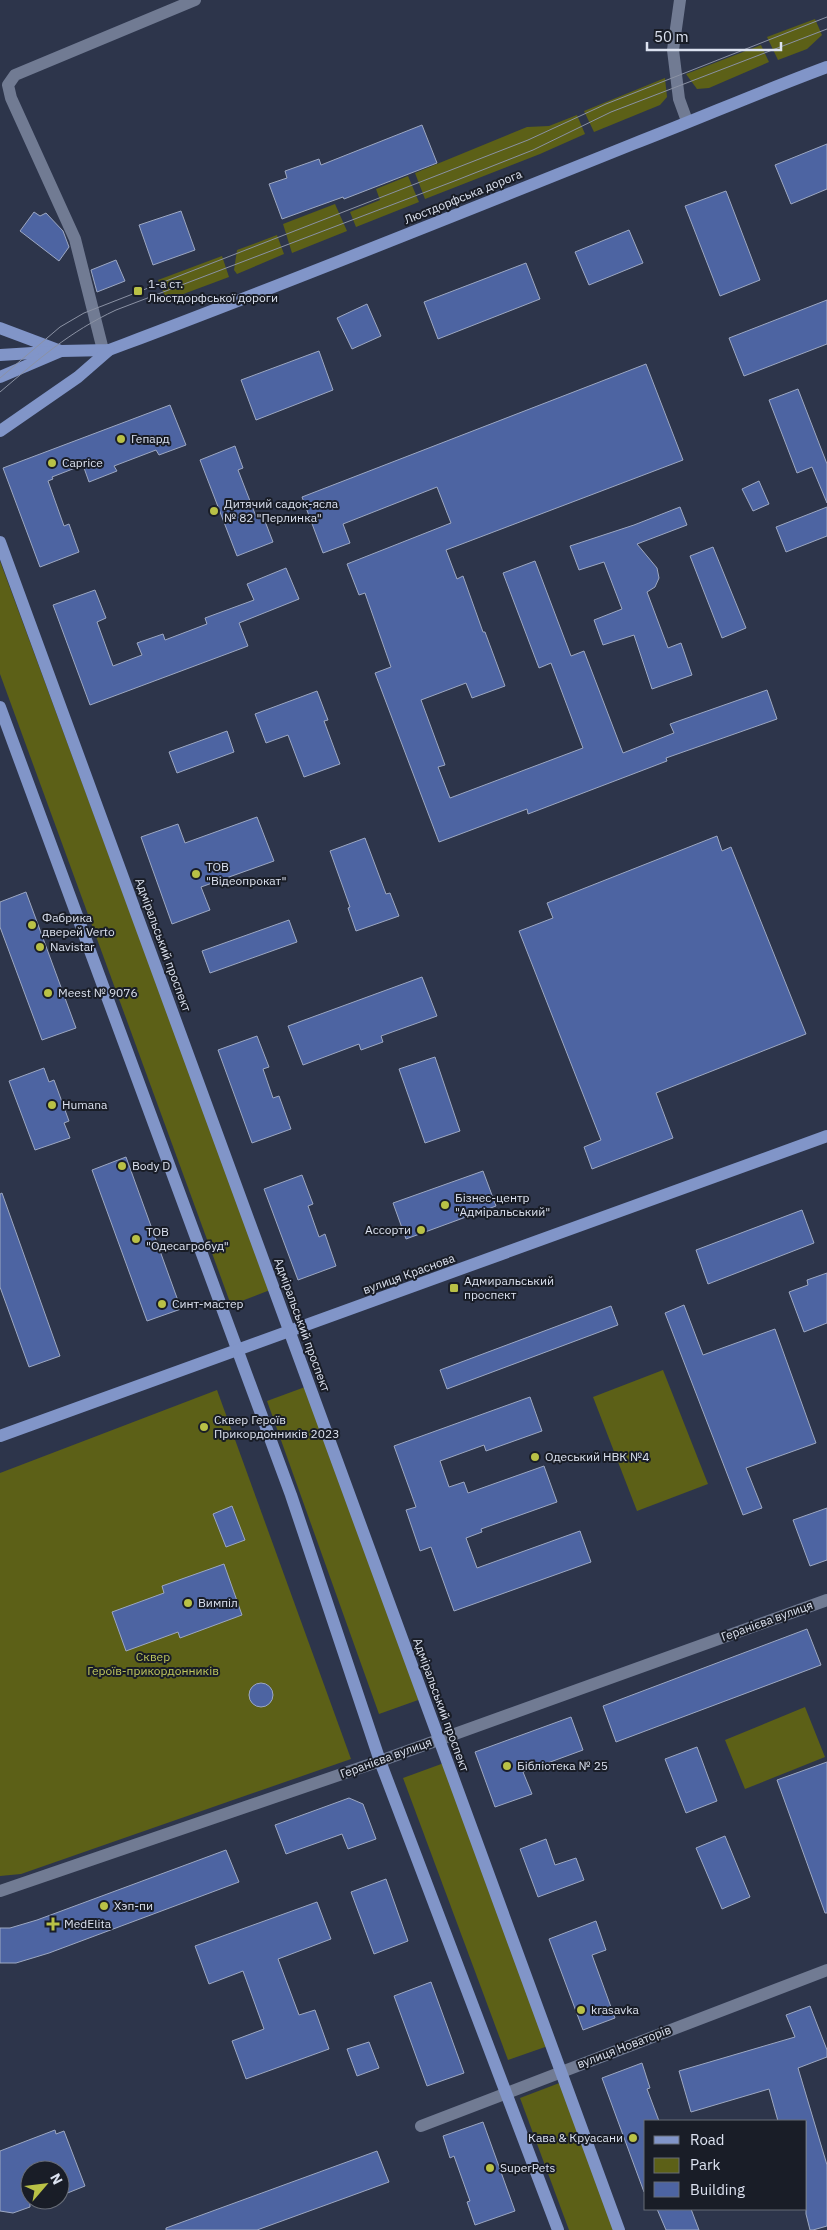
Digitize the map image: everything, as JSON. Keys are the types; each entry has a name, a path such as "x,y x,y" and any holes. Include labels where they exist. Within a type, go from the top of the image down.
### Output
{"main road":[{"name":"Люстдорфська дорога","path":"0,377 61,351 106,350 292,280 687,121 827,67"},
{"path":"0,328 61,351"},
{"name":"Люстдорфська дорога","path":"0,431 78,378 106,350"},
{"path":"0,355 61,351"},
{"name":"Адміральський проспект","path":"0,542 619,2230"},
{"path":"0,707 291,1495 380,1761 558,2230"},
{"name":"вулиця Краснова","path":"0,1436 827,1136"}],"street":[{"path":"106,350 74,239 11,98 8,85 15,75 195,0"},
{"path":"680,0 673,50 679,99 687,121"},
{"name":"Геранієва вулиця","path":"0,1891 380,1761 827,1600"},
{"name":"вулиця Новаторів","path":"421,2126 827,1970"}],"green space":[{"path":"815,19 822,35 807,49 778,60 767,37"},
{"path":"761,45 769,62 709,88 697,89 686,74"},
{"path":"665,78 667,97 660,105 594,132 584,111"},
{"path":"577,115 585,134 540,154 425,199 415,173 527,127 549,126"},
{"path":"408,176 419,202 356,227 350,212 380,200 376,189"},
{"path":"335,204 347,231 292,253 283,224"},
{"path":"277,235 284,254 237,274 234,270 237,250"},
{"path":"222,256 229,277 170,299 165,296 158,280"},
{"path":"0,561 270,1290 231,1305 0,674"},
{"path":"663,1370 708,1484 637,1511 593,1397"},
{"path":"305,1387 421,1699 379,1714 267,1401"},
{"name":"Сквер Героїв-прикордонників","path":"217,1390 351,1759 21,1874 0,1876 0,1473"},
{"path":"805,1707 825,1757 745,1789 725,1740"},
{"path":"444,1763 548,2046 508,2060 403,1778"},
{"path":"562,2082 617,2230 569,2230 520,2098"}],"building":[{"path":"422,125 437,163 344,199 343,197 282,219 269,184 287,178 285,171 319,159 321,165"},
{"path":"827,144 827,189 791,204 775,165"},
{"path":"726,191 760,280 720,296 685,206"},
{"path":"181,211 195,250 153,265 139,225"},
{"path":"34,212 40,216 46,213 63,231 69,247 59,261 20,231"},
{"path":"629,230 643,263 589,285 575,252"},
{"path":"116,260 125,281 97,292 91,270"},
{"path":"526,263 540,299 438,339 424,302"},
{"path":"827,300 827,344 744,376 729,338"},
{"path":"367,304 381,336 352,349 337,318"},
{"path":"319,351 333,390 256,420 241,380"},
{"path":"646,364 683,460 446,550 457,579 463,576 505,686 472,698 466,683 421,700 445,765 438,767 450,798 583,748 551,663 539,668 503,573 535,561 571,656 584,651 623,753 674,733 670,724 767,690 777,719 666,758 667,761 528,814 527,809 439,842 375,673 391,667 365,593 359,595 347,564 451,523 437,487 343,524 350,543 323,553 302,497"},
{"path":"798,389 827,464 827,503 812,467 797,473 769,400"},
{"path":"170,405 186,445 159,455 156,450 114,466 117,471 89,482 83,465 52,477 53,479 48,481 64,526 69,524 79,552 40,567 3,468"},
{"path":"235,446 243,468 238,470 257,519 263,516 273,542 237,556 200,460"},
{"path":"759,481 769,504 753,511 742,489"},
{"path":"680,507 687,525 637,544 657,568 659,578 655,587 647,592 668,648 681,643 692,675 652,689 634,635 603,645 594,620 622,609 604,562 579,570 570,546 634,525"},
{"path":"827,507 827,536 786,552 776,527"},
{"path":"713,547 746,628 722,638 690,556"},
{"path":"286,568 299,599 239,623 248,646 90,705 53,605 95,590 106,618 97,622 113,666 142,655 137,643 163,634 165,640 207,624 205,618 254,600 247,584"},
{"path":"317,691 328,720 324,721 340,764 304,777 288,735 266,743 255,714"},
{"path":"227,731 234,752 177,773 169,752"},
{"name":"ТОВ \"Відеопрокат\"","path":"257,817 274,861 201,887 210,910 172,924 141,837 178,824 185,843"},
{"path":"717,836 722,851 731,847 806,1034 656,1093 673,1138 592,1169 584,1147 601,1140 519,931 553,918 547,903"},
{"path":"365,838 386,894 390,893 399,916 356,931 348,908 350,907 330,851"},
{"path":"26,892 76,1028 42,1040 0,927 0,902"},
{"path":"289,920 297,942 210,973 202,951"},
{"path":"422,977 437,1016 381,1036 383,1042 361,1050 359,1044 303,1065 288,1026"},
{"path":"257,1036 269,1067 263,1069 273,1098 279,1096 291,1129 252,1143 218,1050"},
{"path":"435,1057 460,1131 425,1143 399,1069"},
{"path":"44,1068 49,1082 54,1080 69,1121 64,1123 70,1138 35,1150 9,1081"},
{"name":"ТОВ \"Одесагробуд\"","path":"126,1157 181,1309 147,1321 92,1170"},
{"name":"Бізнес-центр \"Адміральський\"","path":"483,1171 496,1206 406,1239 393,1203"},
{"path":"302,1175 313,1204 308,1206 319,1237 325,1234 336,1266 298,1280 264,1189"},
{"path":"2,1193 60,1356 29,1367 0,1287 0,1194"},
{"path":"802,1210 814,1243 708,1284 696,1250"},
{"path":"827,1273 827,1323 804,1332 789,1292 808,1285 807,1280"},
{"path":"684,1305 703,1355 775,1329 816,1443 746,1468 762,1508 743,1515 665,1313"},
{"path":"611,1306 618,1325 447,1389 440,1370"},
{"path":"530,1397 542,1431 486,1451 484,1445 440,1461 449,1487 464,1482 468,1493 544,1466 557,1502 481,1529 482,1532 466,1538 477,1568 580,1531 591,1562 454,1611 431,1547 420,1551 406,1510 416,1507 394,1446"},
{"path":"232,1506 245,1540 226,1547 213,1514"},
{"path":"827,1508 827,1560 810,1566 793,1520"},
{"name":"Вимпіл","path":"224,1564 242,1615 180,1638 178,1632 126,1651 112,1612 164,1593 162,1586"},
{"path":"807,1629 821,1665 616,1742 603,1706"},
{"path":"261,1683 266,1684 272,1690 272,1700 266,1706 261,1707 256,1706 250,1700 249,1695 250,1690 256,1684"},
{"path":"571,1717 583,1750 523,1772 532,1794 495,1807 475,1752"},
{"path":"697,1747 717,1801 686,1813 665,1759"},
{"path":"827,1762 827,1913 825,1913 777,1780"},
{"path":"349,1798 363,1804 376,1839 348,1849 342,1834 286,1854 275,1825"},
{"path":"725,1836 750,1897 722,1909 696,1848"},
{"path":"546,1839 555,1865 576,1858 584,1880 538,1897 520,1849"},
{"path":"226,1850 239,1882 49,1953 16,1963 0,1963 0,1928 10,1928 37,1920"},
{"path":"386,1879 408,1941 374,1954 351,1892"},
{"path":"317,1902 331,1939 278,1959 299,2015 315,2010 329,2049 246,2079 232,2041 264,2029 243,1971 209,1984 195,1946"},
{"path":"596,1921 606,1950 592,1955 615,2018 583,2030 549,1939"},
{"path":"431,1982 464,2073 427,2086 394,1996"},
{"path":"810,2006 827,2050 827,2057 798,2068 827,2165 827,2226 813,2230 810,2230 806,2214 807,2120 778,2120 769,2089 691,2112 679,2071 795,2037 786,2015"},
{"path":"369,2042 379,2068 357,2076 347,2049"},
{"path":"642,2063 650,2088 647,2089 659,2120 644,2120 644,2192 602,2078"},
{"path":"483,2122 515,2211 475,2225 467,2202 470,2201 454,2156 450,2158 443,2136"},
{"path":"55,2130 56,2134 64,2131 85,2186 70,2192 70,2160 20,2160 22,2210 13,2213 0,2211 0,2151"},
{"path":"377,2151 389,2182 257,2230 166,2230 166,2228"},
{"path":"657,2210 691,2210 699,2230 666,2230"}],"tram line":[{"path":"0,378 60,327 84,313 528,140 606,104 827,17"},
{"path":"0,392 41,357 69,337 99,318 116,310 533,150 611,112 827,29"}],"place":[{"name":"1-а ст. Люстдорфської дороги","path":"138,291"},
{"name":"Гепард","path":"121,439"},
{"name":"Caprice","path":"52,463"},
{"name":"Дитячий садок-ясла № 82 \"Перлинка\"","path":"214,511"},
{"name":"ТОВ \"Відеопрокат\"","path":"196,874"},
{"name":"Фабрика дверей Verto","path":"32,925"},
{"name":"Navistar","path":"40,947"},
{"name":"Meest № 9076","path":"48,993"},
{"name":"Humana","path":"52,1105"},
{"name":"Body D","path":"122,1166"},
{"name":"Бізнес-центр \"Адміральський\"","path":"445,1205"},
{"name":"Ассорти","path":"421,1230"},
{"name":"ТОВ \"Одесагробуд\"","path":"136,1239"},
{"name":"Адмиральський проспект","path":"454,1288"},
{"name":"Синт-мастер","path":"162,1304"},
{"name":"Сквер Героїв Прикордонників 2023","path":"204,1427"},
{"name":"Одеський НВК №4","path":"535,1457"},
{"name":"Вимпіл","path":"188,1603"},
{"name":"Бібліотека № 25","path":"507,1766"},
{"name":"Хэп-пи","path":"104,1906"},
{"name":"MedElita","path":"53,1924"},
{"name":"krasavka","path":"581,2010"},
{"name":"Кава & Круасани","path":"633,2138"},
{"name":"SuperPets","path":"490,2168"}]}
